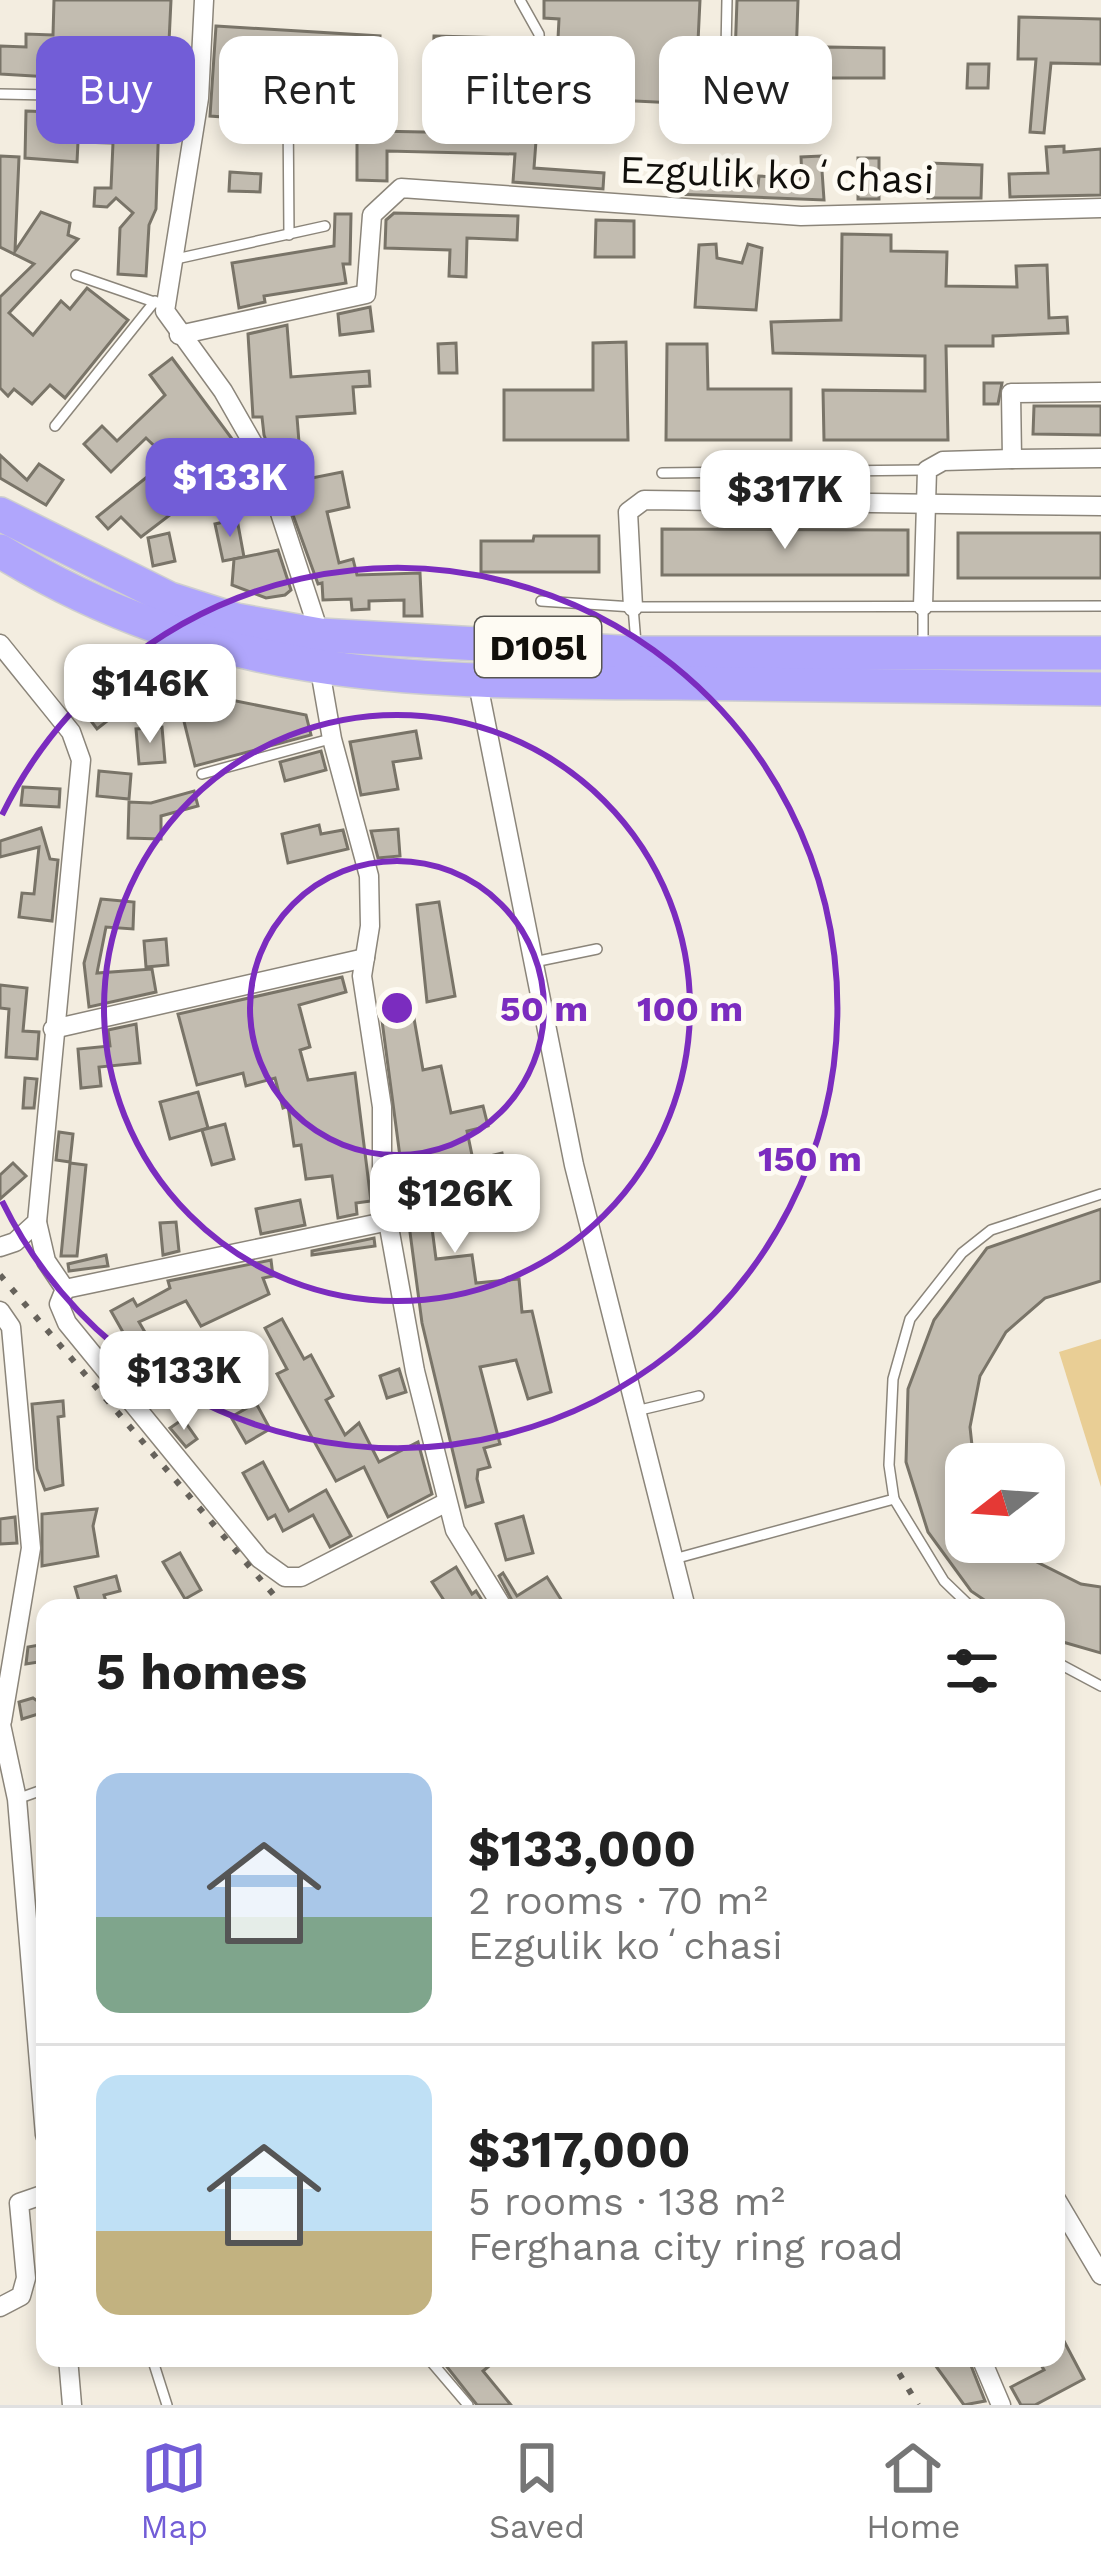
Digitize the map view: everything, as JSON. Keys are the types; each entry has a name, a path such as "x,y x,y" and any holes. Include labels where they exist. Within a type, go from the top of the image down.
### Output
{"highway":[{"name":"D105l","path":"0,514 170,599 236,620 320,635 636,653 1101,653"},
{"name":"D105l","path":"0,551 170,633 246,656 320,670 478,684 1101,689"}],"street":[{"path":"204,0 199,98 176,259 160,306 223,391 263,461 320,635 320,670 332,739 369,876 365,958 389,1221 415,1371 455,1530 497,1599"},
{"name":"Ezgulik koʻchasi","path":"179,335 366,293 372,215 401,188 801,216 1101,208"},
{"path":"1012,459 1011,393 1101,392"},
{"path":"923,606 928,470 943,461 1101,458"},
{"path":"633,607 628,512 644,500 1101,506"},
{"path":"0,644 71,731 81,760 37,1222 46,1261 65,1289"},
{"path":"478,684 574,1165 684,1599"},
{"path":"53,1029 365,958"},
{"path":"65,1289 389,1221"},
{"path":"0,1247 14,1242 37,1222"},
{"path":"65,1289 59,1304 67,1323 260,1559 285,1577 301,1576 447,1502"},
{"path":"0,1311 11,1327 31,1548 1,1720 17,1798 36,2026"},
{"path":"0,2307 21,2296 26,2278 9,2202"},
{"path":"1065,2214 1101,2275"},
{"path":"69,2367 72,2405"},
{"path":"985,2367 1001,2405"}],"lane":[{"path":"520,0 539,36"},
{"path":"726,36 727,0"},
{"path":"0,94 199,98"},
{"path":"288,144 289,235"},
{"path":"176,259 325,226"},
{"path":"55,425 160,306 76,275"},
{"path":"662,473 928,470"},
{"path":"542,601 633,607 1101,606"},
{"path":"922,652 923,606"},
{"path":"633,607 636,653"},
{"path":"202,774 332,739"},
{"path":"533,962 597,949"},
{"path":"963,1599 944,1581 894,1499 890,1465 893,1379 910,1319 962,1253 991,1230 1101,1194"},
{"path":"636,1412 698,1396"},
{"path":"674,1559 894,1499"},
{"path":"1065,1667 1101,1686"},
{"path":"17,1798 36,1792"},
{"path":"155,2367 166,2405"},
{"path":"436,2367 468,2405"}],"shaded area":[{"path":"1101,1339 1101,1487 1059,1352"}],"building":[{"path":"54,0 171,0 169,36 36,36 36,76 0,74 0,46 26,47 26,34 53,35"},
{"path":"544,0 700,0 698,36 659,36 659,102 635,101 635,36 558,36 559,19 544,18"},
{"path":"737,0 798,0 797,36 736,36"},
{"path":"1019,17 1101,19 1101,64 1051,63 1044,133 1030,132 1036,59 1018,59"},
{"path":"216,26 380,36 219,36 219,117 210,116"},
{"path":"832,47 884,48 884,78 832,78"},
{"path":"968,64 989,64 988,88 967,88"},
{"path":"26,111 36,111 36,144 78,144 77,162 25,158"},
{"path":"398,131 422,132 422,144 536,144 534,168 604,173 603,189 513,182 515,154 387,151 387,181 357,180 357,144 398,144"},
{"path":"113,144 158,144 156,209 149,225 146,276 118,274 120,228 133,213 116,198 107,207 94,206 95,188 111,188"},
{"path":"1064,146 1064,152 1101,149 1101,195 1010,197 1009,174 1048,173 1046,147"},
{"path":"0,156 19,157 15,251 41,212 70,223 68,235 78,239 9,313 33,335 61,301 70,309 87,288 128,320 65,398 50,385 32,404 14,389 8,396 0,388 0,297 34,264 0,247"},
{"path":"821,156 824,200 674,194 675,181 758,186 759,176 802,179 801,157"},
{"path":"858,158 879,158 879,199 858,199"},
{"path":"929,163 982,165 981,198 928,198"},
{"path":"230,172 261,174 260,192 229,191"},
{"path":"394,213 518,216 517,240 467,238 466,277 449,276 450,250 385,248 386,220"},
{"path":"335,214 351,214 350,264 343,264 346,283 264,296 265,302 239,308 232,263 334,246"},
{"path":"596,220 634,221 634,257 595,257"},
{"path":"842,234 891,235 891,251 947,252 946,286 1017,287 1016,266 1047,265 1049,318 1067,317 1068,333 993,336 993,346 946,346 948,440 824,440 823,390 925,391 925,356 773,353 771,322 841,320"},
{"path":"716,244 717,258 742,263 748,244 762,248 756,310 695,307 699,245"},
{"path":"370,307 373,331 340,335 338,314"},
{"path":"287,325 291,377 369,371 370,386 353,387 355,413 297,417 302,480 342,472 349,507 327,512 339,563 353,559 357,575 420,573 422,616 404,616 404,600 369,601 369,609 352,610 351,599 323,600 322,583 318,584 264,435 262,417 253,417 248,334"},
{"path":"626,342 628,440 504,440 504,390 593,390 593,343"},
{"path":"456,343 457,373 439,373 438,344"},
{"path":"667,344 707,344 708,389 791,389 791,440 666,440"},
{"path":"172,358 244,455 260,494 239,502 224,465 219,469 201,445 195,451 187,441 167,458 146,438 111,472 84,444 102,426 117,441 165,395 150,375"},
{"path":"984,383 1002,383 998,404 984,404"},
{"path":"1034,406 1101,406 1101,435 1033,434"},
{"path":"0,455 27,480 39,464 63,480 46,505 0,478"},
{"path":"152,473 179,508 141,537 121,517 108,529 97,517"},
{"path":"237,519 244,557 223,561 215,524"},
{"path":"662,529 908,530 908,575 662,575"},
{"path":"169,533 175,561 153,566 148,538"},
{"path":"958,533 1101,533 1101,578 958,578"},
{"path":"534,536 599,536 599,572 481,572 481,541 533,541"},
{"path":"278,550 291,590 285,595 266,598 232,585 234,559"},
{"path":"77,652 121,671 114,688 70,669"},
{"path":"176,689 306,715 311,735 195,766"},
{"path":"105,692 120,711 97,729 82,709"},
{"path":"162,727 165,762 139,764 136,729"},
{"path":"416,731 421,758 393,762 398,789 361,795 350,742"},
{"path":"321,751 326,770 285,781 280,762"},
{"path":"99,771 131,774 129,799 97,796"},
{"path":"23,787 60,789 59,807 21,805"},
{"path":"194,791 198,806 161,816 161,839 128,838 129,802 151,803"},
{"path":"319,825 321,834 343,830 348,849 288,863 282,834"},
{"path":"41,828 50,859 58,860 52,921 19,917 22,893 34,894 39,847 0,857 0,841"},
{"path":"398,829 400,856 378,858 371,831"},
{"path":"101,899 134,902 133,929 106,927 97,973 152,969 156,992 89,1007 84,963"},
{"path":"439,902 455,996 427,1002 417,905"},
{"path":"166,939 168,965 146,967 144,941"},
{"path":"342,977 346,992 299,1005 310,1047 300,1050 308,1080 355,1073 371,1201 356,1203 357,1214 338,1218 332,1176 306,1179 301,1145 294,1146 288,1106 283,1108 275,1078 246,1086 243,1073 197,1085 178,1014"},
{"path":"0,985 27,988 23,1031 39,1032 37,1059 6,1057 9,1009 0,1008"},
{"path":"412,1007 423,1070 441,1066 451,1113 483,1106 488,1126 467,1131 473,1160 502,1153 509,1187 429,1205 436,1259 472,1255 476,1283 519,1279 522,1312 532,1311 551,1392 528,1399 516,1360 480,1367 500,1444 484,1448 490,1467 478,1470 477,1479 483,1502 466,1507 422,1323 381,1013"},
{"path":"136,1024 140,1063 99,1067 101,1086 81,1088 78,1049 110,1046 108,1030"},
{"path":"25,1078 37,1079 34,1108 23,1108"},
{"path":"198,1092 208,1128 170,1139 160,1102"},
{"path":"225,1124 234,1159 212,1165 202,1130"},
{"path":"59,1132 73,1134 70,1162 56,1160"},
{"path":"13,1163 26,1176 0,1199 0,1175"},
{"path":"70,1163 86,1165 77,1256 61,1256"},
{"path":"300,1200 305,1225 261,1234 256,1209"},
{"path":"1101,1209 1101,1281 1045,1298 1006,1332 980,1376 970,1427 972,1443 945,1443 945,1555 928,1532 906,1462 908,1389 934,1320 987,1248"},
{"path":"176,1222 179,1251 163,1255 160,1223"},
{"path":"374,1238 375,1246 312,1255 312,1251"},
{"path":"106,1255 108,1266 69,1271 68,1264"},
{"path":"271,1260 273,1276 263,1278 269,1294 201,1326 186,1301 139,1322 156,1351 125,1368 110,1342 124,1334 111,1311 133,1299 137,1306 170,1288 168,1281"},
{"path":"282,1319 304,1359 311,1355 333,1396 326,1400 345,1435 359,1423 379,1462 418,1442 432,1494 388,1517 364,1467 336,1481 277,1374 287,1369 265,1328"},
{"path":"399,1369 406,1392 387,1398 380,1376"},
{"path":"63,1401 64,1416 58,1417 63,1485 45,1490 37,1469 32,1404"},
{"path":"256,1403 270,1429 246,1443 231,1417"},
{"path":"183,1419 197,1439 186,1447 170,1428"},
{"path":"263,1462 289,1511 326,1490 351,1536 330,1547 313,1515 283,1531 275,1515 268,1519 243,1473"},
{"path":"97,1509 93,1526 98,1556 42,1566 42,1514"},
{"path":"523,1516 533,1553 506,1560 496,1524"},
{"path":"15,1517 17,1543 0,1544 0,1519"},
{"path":"180,1553 201,1590 185,1599 163,1562"},
{"path":"951,1563 1039,1563 1081,1584 1101,1587 1101,1653 1065,1643 1065,1599 983,1599"},
{"path":"456,1567 472,1594 476,1591 481,1599 443,1599 432,1582"},
{"path":"503,1573 517,1596 547,1577 561,1599 511,1599 499,1576"},
{"path":"116,1576 120,1591 104,1595 105,1599 78,1599 75,1587"},
{"path":"36,1646 36,1662 26,1664 28,1647"},
{"path":"36,1700 36,1715 22,1719 19,1702"},
{"path":"1065,2343 1084,2379 1035,2405 1021,2405 1011,2387 1044,2370 1065,2367"},
{"path":"447,2367 488,2367 483,2371 511,2405 477,2405"},
{"path":"937,2367 972,2367 985,2401 964,2405"}],"railway":[{"path":"0,1275 277,1599"},
{"path":"895,2367 918,2405"}]}
